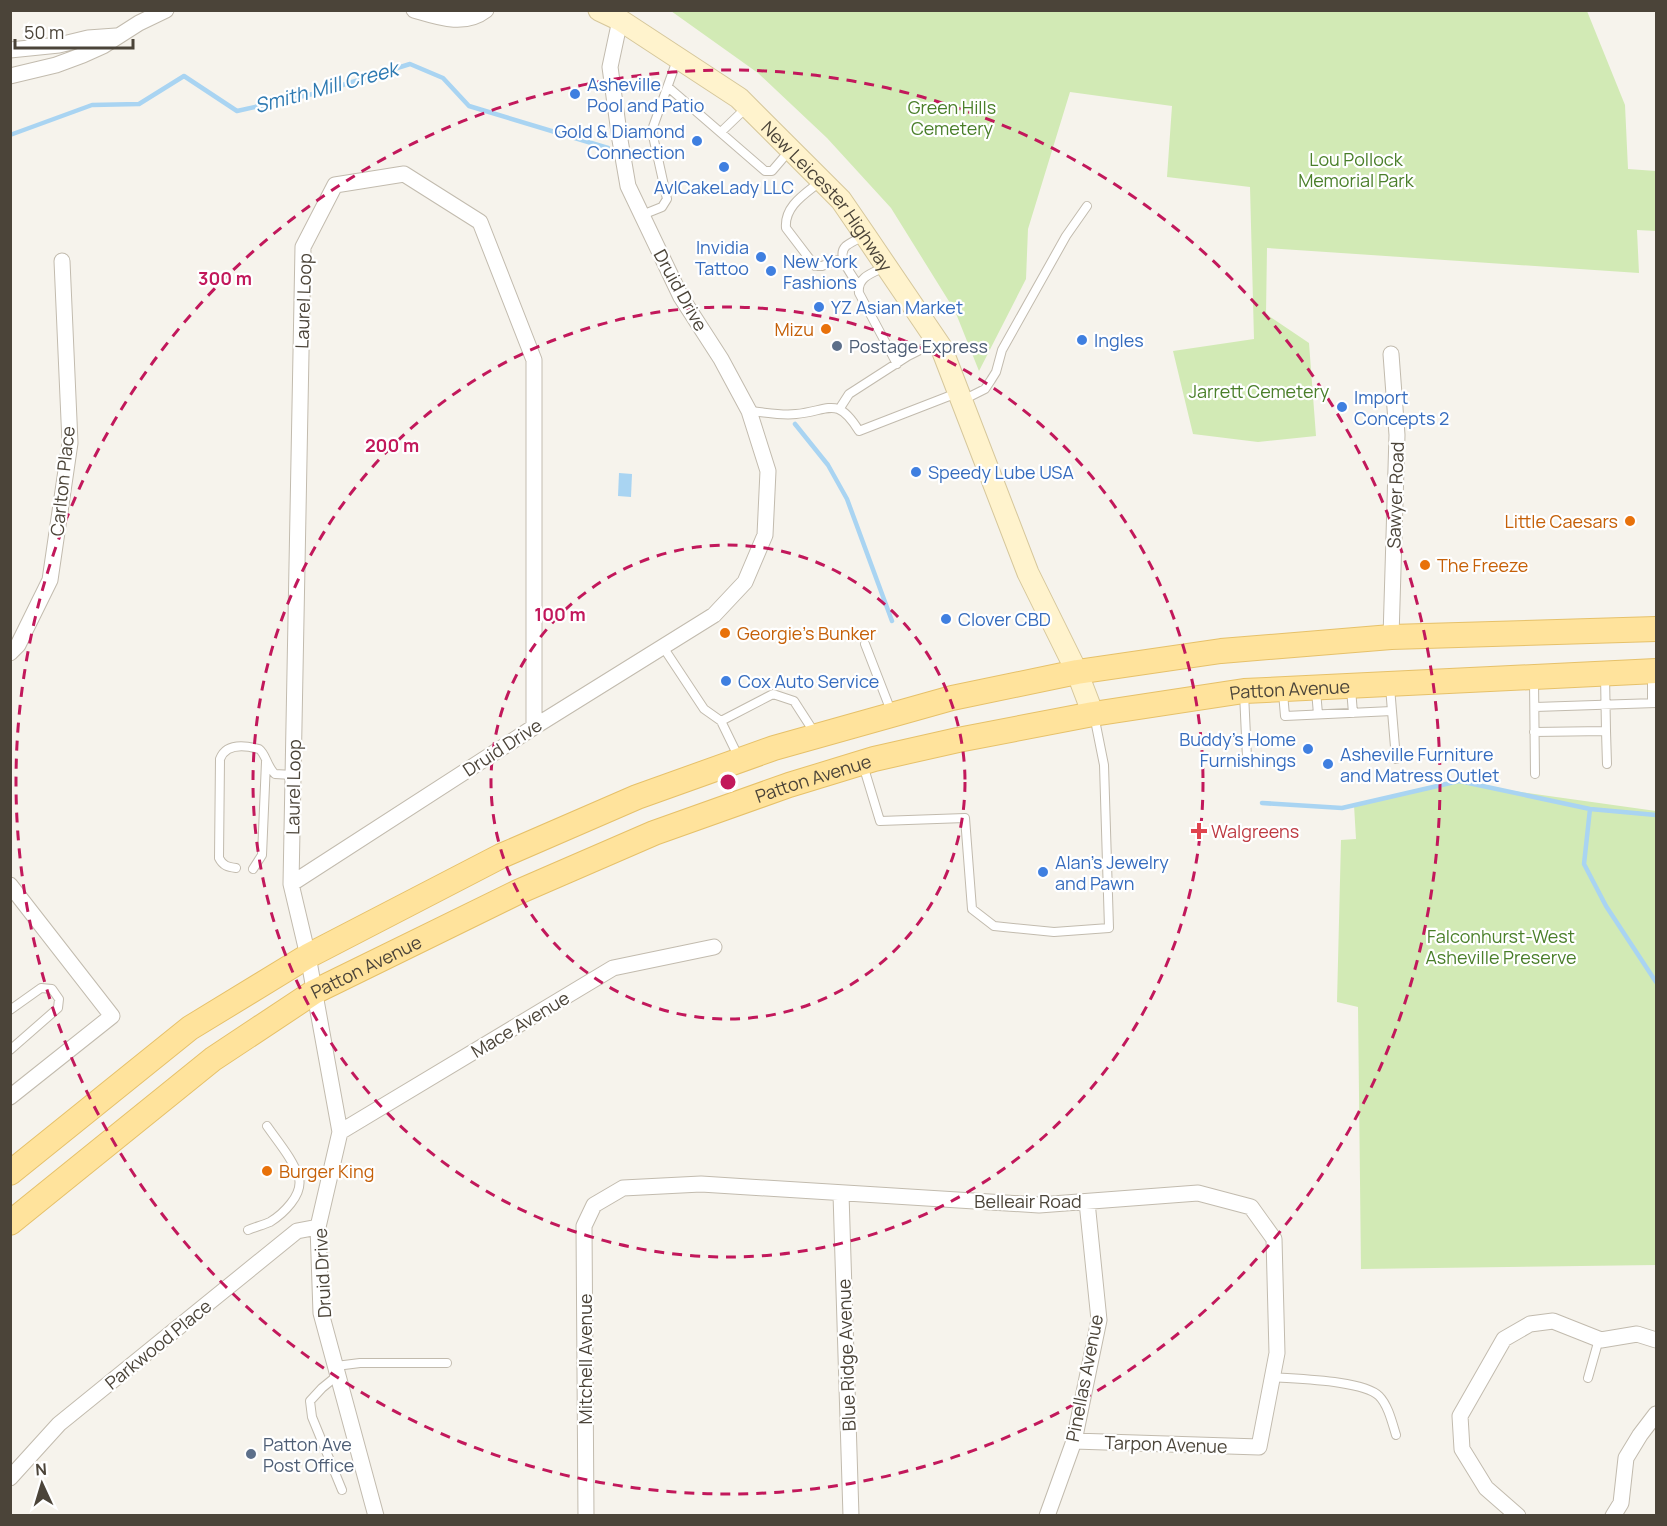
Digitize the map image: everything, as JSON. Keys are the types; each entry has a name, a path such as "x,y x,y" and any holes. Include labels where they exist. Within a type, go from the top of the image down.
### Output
{"main road":[{"name":"New Leicester Highway","path":"599,10 620,20 739,98 841,200 937,341 1028,573 1077,672 1094,714"},
{"name":"Patton Avenue","path":"10,1173 190,1028 308,956 501,856 637,797 740,760 952,698 1077,672 1221,651 1390,637 1656,629"},
{"name":"Patton Avenue","path":"10,1223 213,1059 314,992 518,892 654,833 789,785 862,763 958,740 1094,714 1244,691 1390,682 1654,671"}],"street":[{"path":"10,76 56,65 83,55 165,10"},
{"path":"414,10 448,20 469,19 486,10"},
{"name":"Druid Drive","path":"376,1515 321,1313 318,1227 340,1132 308,956 291,884 534,727 714,615 745,582 765,535 768,471 748,411 721,359 681,297 628,186 610,67 620,20"},
{"path":"10,51 59,45 88,38 119,36"},
{"name":"Laurel Loop","path":"291,884 303,248 335,185 404,174 480,222 534,360 534,727"},
{"name":"Carlton Place","path":"10,654 18,645 51,580 70,443 62,261"},
{"name":"Sawyer Road","path":"1390,637 1397,435 1391,354"},
{"path":"10,885 112,1016 10,1097"},
{"name":"Mace Avenue","path":"340,1132 613,968 714,947"},
{"name":"Belleair Road","path":"594,1205 623,1188 701,1184 1039,1205 1198,1193 1251,1207 1274,1239 1277,1353 1259,1447"},
{"name":"Blue Ridge Avenue","path":"841,1194 851,1515"},
{"name":"Pinellas Avenue","path":"1047,1515 1074,1442 1099,1320 1087,1202"},
{"name":"Mitchell Avenue","path":"586,1515 584,1226 594,1205"},
{"name":"Parkwood Place","path":"10,1478 60,1424 78,1409 297,1231 318,1227"},
{"path":"1518,1515 1486,1488 1462,1449 1460,1416 1504,1339 1530,1323 1553,1321 1599,1339 1637,1334 1656,1340"},
{"path":"1613,1515 1621,1503 1626,1458 1656,1414"},
{"name":"Tarpon Avenue","path":"1074,1442 1259,1447"}],"lane":[{"path":"642,215 662,207 667,199 653,127 678,58"},
{"path":"668,87 768,172 772,171 791,150"},
{"path":"721,132 748,107"},
{"path":"822,181 797,200 787,214 786,228 814,266 822,266 843,258"},
{"path":"748,411 795,414 828,407 840,408 859,431 985,389 996,372 1002,350 1066,236 1087,206"},
{"path":"865,235 846,246 843,250 843,258 897,364"},
{"path":"858,285 866,276 886,267"},
{"path":"840,408 849,394 937,341"},
{"path":"864,644 892,715"},
{"path":"663,647 704,709 722,721 740,760"},
{"path":"1535,707 1654,703 1654,671"},
{"path":"1605,673 1607,764"},
{"path":"1534,676 1534,774"},
{"path":"1390,682 1396,759"},
{"path":"1351,685 1353,713"},
{"path":"1316,687 1318,714"},
{"path":"1283,688 1285,716 1392,711"},
{"path":"1244,691 1247,758"},
{"path":"722,721 773,694 794,701 816,736"},
{"path":"862,763 880,821 965,818 972,909 994,926 1054,932 1109,928 1104,765 1094,714"},
{"path":"1534,732 1606,731"},
{"path":"236,868 228,867 219,858 220,759 226,748 252,747 262,751 266,762 275,774 293,775"},
{"path":"252,869 262,855 266,762"},
{"path":"10,1010 41,988 52,989 59,999 58,1008 10,1050"},
{"path":"248,1230 269,1222 286,1209 296,1195 300,1180 290,1159 267,1126"},
{"path":"1588,1378 1599,1339"},
{"path":"342,1490 312,1417 310,1401 337,1370 360,1363 447,1363"},
{"path":"1272,1377 1345,1384 1369,1389 1378,1395 1383,1403 1396,1435"}],"green space":[{"name":"Green Hills Cemetery","path":"671,11 1587,11 1625,105 1628,169 1656,171 1656,231 1637,230 1639,273 1267,248 1266,314 1309,343 1316,436 1258,442 1193,434 1173,351 1254,339 1250,187 1167,177 1172,106 1070,92 1028,229 1026,279 979,371 955,311 891,208 827,138 758,73"},
{"name":"Falconhurst-West Asheville Preserve","path":"1450,782 1656,811 1656,1265 1361,1269 1358,1007 1337,1002 1341,840 1356,839 1354,805"}],"water":[{"path":"619,473 632,474 631,497 618,496"}],"waterway":[{"name":"Smith Mill Creek","path":"10,135 92,105 139,104 184,76 237,111 317,93 410,64 443,78 469,106 608,148"},
{"name":"Smith Mill Creek","path":"795,424 828,465 847,499 892,621"},
{"name":"Smith Mill Creek","path":"1262,803 1342,808 1459,781 1590,809 1656,815"},
{"path":"1590,809 1584,864 1606,906 1656,982"}],"place":[{"name":"Asheville Pool and Patio","path":"575,94"},
{"name":"Gold & Diamond Connection","path":"697,141"},
{"name":"AvlCakeLady LLC","path":"724,167"},
{"name":"Invidia Tattoo","path":"761,257"},
{"name":"New York Fashions","path":"771,271"},
{"name":"YZ Asian Market","path":"819,307"},
{"name":"Mizu","path":"826,329"},
{"name":"Ingles","path":"1082,340"},
{"name":"Postage Express","path":"837,346"},
{"name":"Import Concepts 2","path":"1342,407"},
{"name":"Speedy Lube USA","path":"916,472"},
{"name":"Little Caesars","path":"1630,521"},
{"name":"The Freeze","path":"1425,565"},
{"name":"Clover CBD","path":"946,619"},
{"name":"Georgie's Bunker","path":"725,633"},
{"name":"Cox Auto Service","path":"726,681"},
{"name":"Buddy's Home Furnishings","path":"1308,749"},
{"name":"Asheville Furniture and Matress Outlet","path":"1328,764"},
{"name":"Walgreens","path":"1199,831"},
{"name":"Alan's Jewelry and Pawn","path":"1043,872"},
{"name":"Burger King","path":"267,1171"},
{"name":"Patton Ave Post Office","path":"251,1454"}],"park label":[{"name":"Lou Pollock Memorial Park","path":"1356,169"},
{"name":"Jarrett Cemetery","path":"1259,391"}]}
